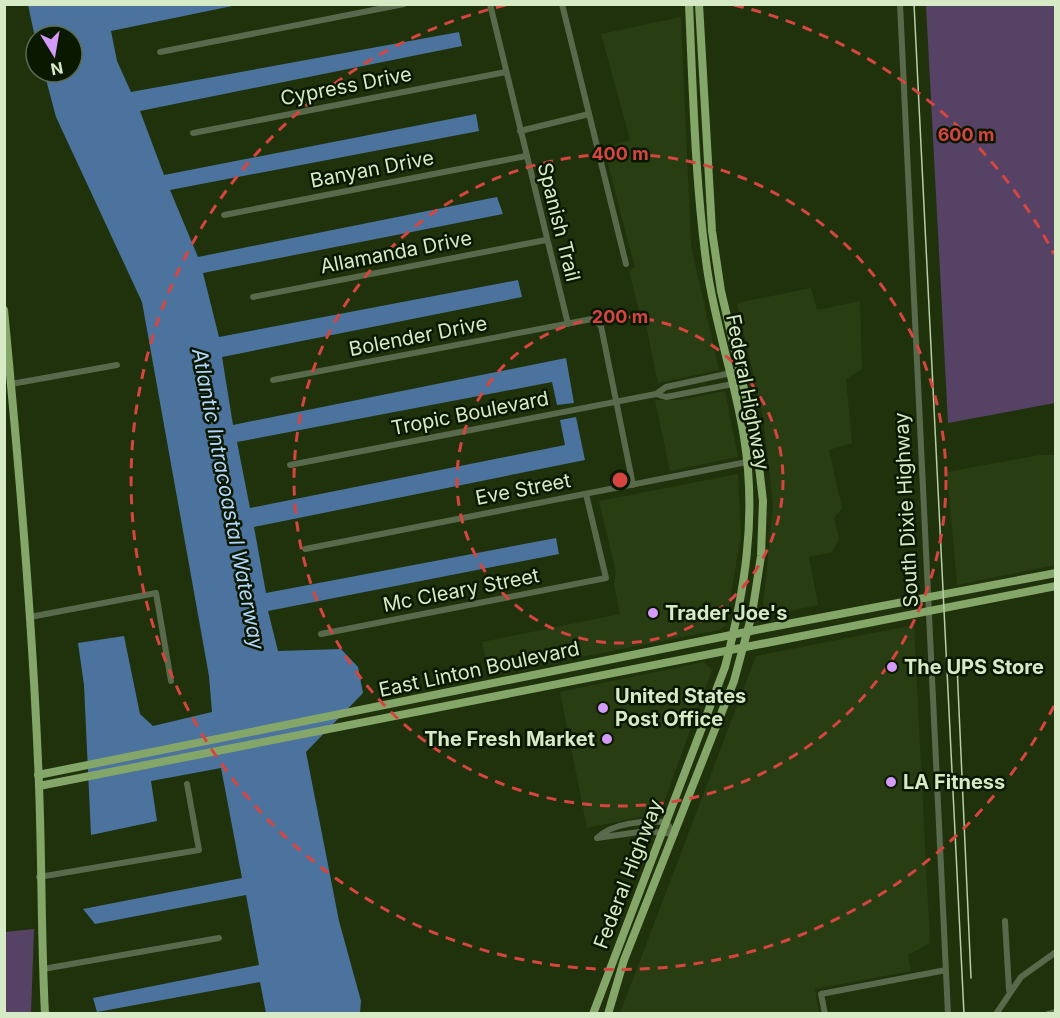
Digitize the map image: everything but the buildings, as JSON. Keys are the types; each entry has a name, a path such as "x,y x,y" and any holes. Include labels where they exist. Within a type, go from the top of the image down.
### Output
{"main road":[{"name":"Federal Highway","path":"593,1014 729,650 749,554 750,500 747,462 731,374 711,290 699,197 689,4"},
{"name":"Federal Highway","path":"609,1011 615,989 744,647 761,556 763,501 756,440 716,258 709,197 699,4"},
{"path":"705,250 716,258"},
{"path":"4,310 30,617 39,786 39,876 45,1014"},
{"name":"East Linton Boulevard","path":"38,775 546,672 1056,573"},
{"path":"1045,588 1056,581"},
{"name":"East Linton Boulevard","path":"39,786 1056,586"},
{"path":"842,627 853,612"},
{"path":"546,672 549,685"},
{"path":"611,967 615,972 615,989"}],"street":[{"path":"160,52 371,8 404,4"},
{"name":"Spanish Trail","path":"490,4 568,324"},
{"path":"562,4 626,264"},
{"name":"South Dixie Highway","path":"900,4 927,611 948,1014"},
{"name":"Cypress Drive","path":"193,133 506,72"},
{"path":"520,131 589,114"},
{"name":"Banyan Drive","path":"224,215 526,156"},
{"name":"Allamanda Drive","path":"253,297 546,240"},
{"path":"568,324 592,319 601,326 633,485"},
{"name":"Bolender Drive","path":"273,381 568,324"},
{"path":"11,384 117,365"},
{"name":"Tropic Boulevard","path":"290,465 656,394 666,387 740,371"},
{"name":"Tropic Boulevard","path":"656,394 666,397 743,382"},
{"name":"Eve Street","path":"304,549 747,462"},
{"name":"Mc Cleary Street","path":"321,634 606,578 586,494"},
{"path":"30,617 156,593 171,681"},
{"path":"39,876 199,850 187,784"},
{"path":"654,820 666,822 675,834 646,831 597,838 606,829 654,820"},
{"path":"1005,921 1009,991"},
{"path":"43,969 219,938"},
{"path":"996,1014 1009,991 1036,964 1056,952"},
{"path":"825,1014 821,994 946,970"},
{"path":"1048,1014 1056,1012"}],"shaded area":[{"path":"926,5 1055,5 1055,403 948,423"},
{"path":"681,17 691,245 719,370 658,383 643,310 639,311 629,271 635,267 604,148 630,140 601,34"},
{"path":"811,288 817,310 860,301 862,369 846,379 852,443 829,450 842,508 834,518 839,539 832,552 809,557 818,605 762,617 773,506 763,416 737,303"},
{"path":"725,391 738,457 670,471 655,400 681,400"},
{"path":"1040,455 1055,455 1055,565 957,585 947,472"},
{"path":"738,474 741,534 726,625 719,630 489,675 482,642 620,614 614,584 616,572 599,501"},
{"path":"914,625 930,943 908,955 911,971 815,989 819,1013 620,1013 756,656"},
{"path":"704,662 712,670 660,813 587,828 560,692"},
{"path":"34,929 31,1013 5,1013 5,932"}],"water":[{"name":"Atlantic Intracoastal Waterway","path":"28,5 237,5 111,31 117,61 131,92 459,32 462,46 140,111 164,175 476,114 479,131 170,190 198,257 497,197 503,214 203,273 219,337 518,280 522,297 222,357 233,425 566,358 574,403 557,405 552,382 237,442 250,508 565,445 560,420 576,417 585,460 254,527 266,593 556,538 559,554 268,611 278,651 341,649 358,667 363,693 306,752 339,921 361,1001 360,1013 266,1013 260,982 97,1012 93,998 259,965 246,895 95,924 83,909 242,878 221,768 151,781 157,821 91,835 84,685 78,643 124,636 140,714 153,726 212,712 209,676 142,302 56,117 47,84 84,84 84,24 32,24"}],"railway":[{"path":"914,4 964,1014"},
{"path":"957,665 971,978"}],"place":[{"name":"Trader Joe's","path":"653,613"},
{"name":"The UPS Store","path":"892,667"},
{"name":"United States Post Office","path":"603,708"},
{"name":"The Fresh Market","path":"607,739"},
{"name":"LA Fitness","path":"891,782"}]}
